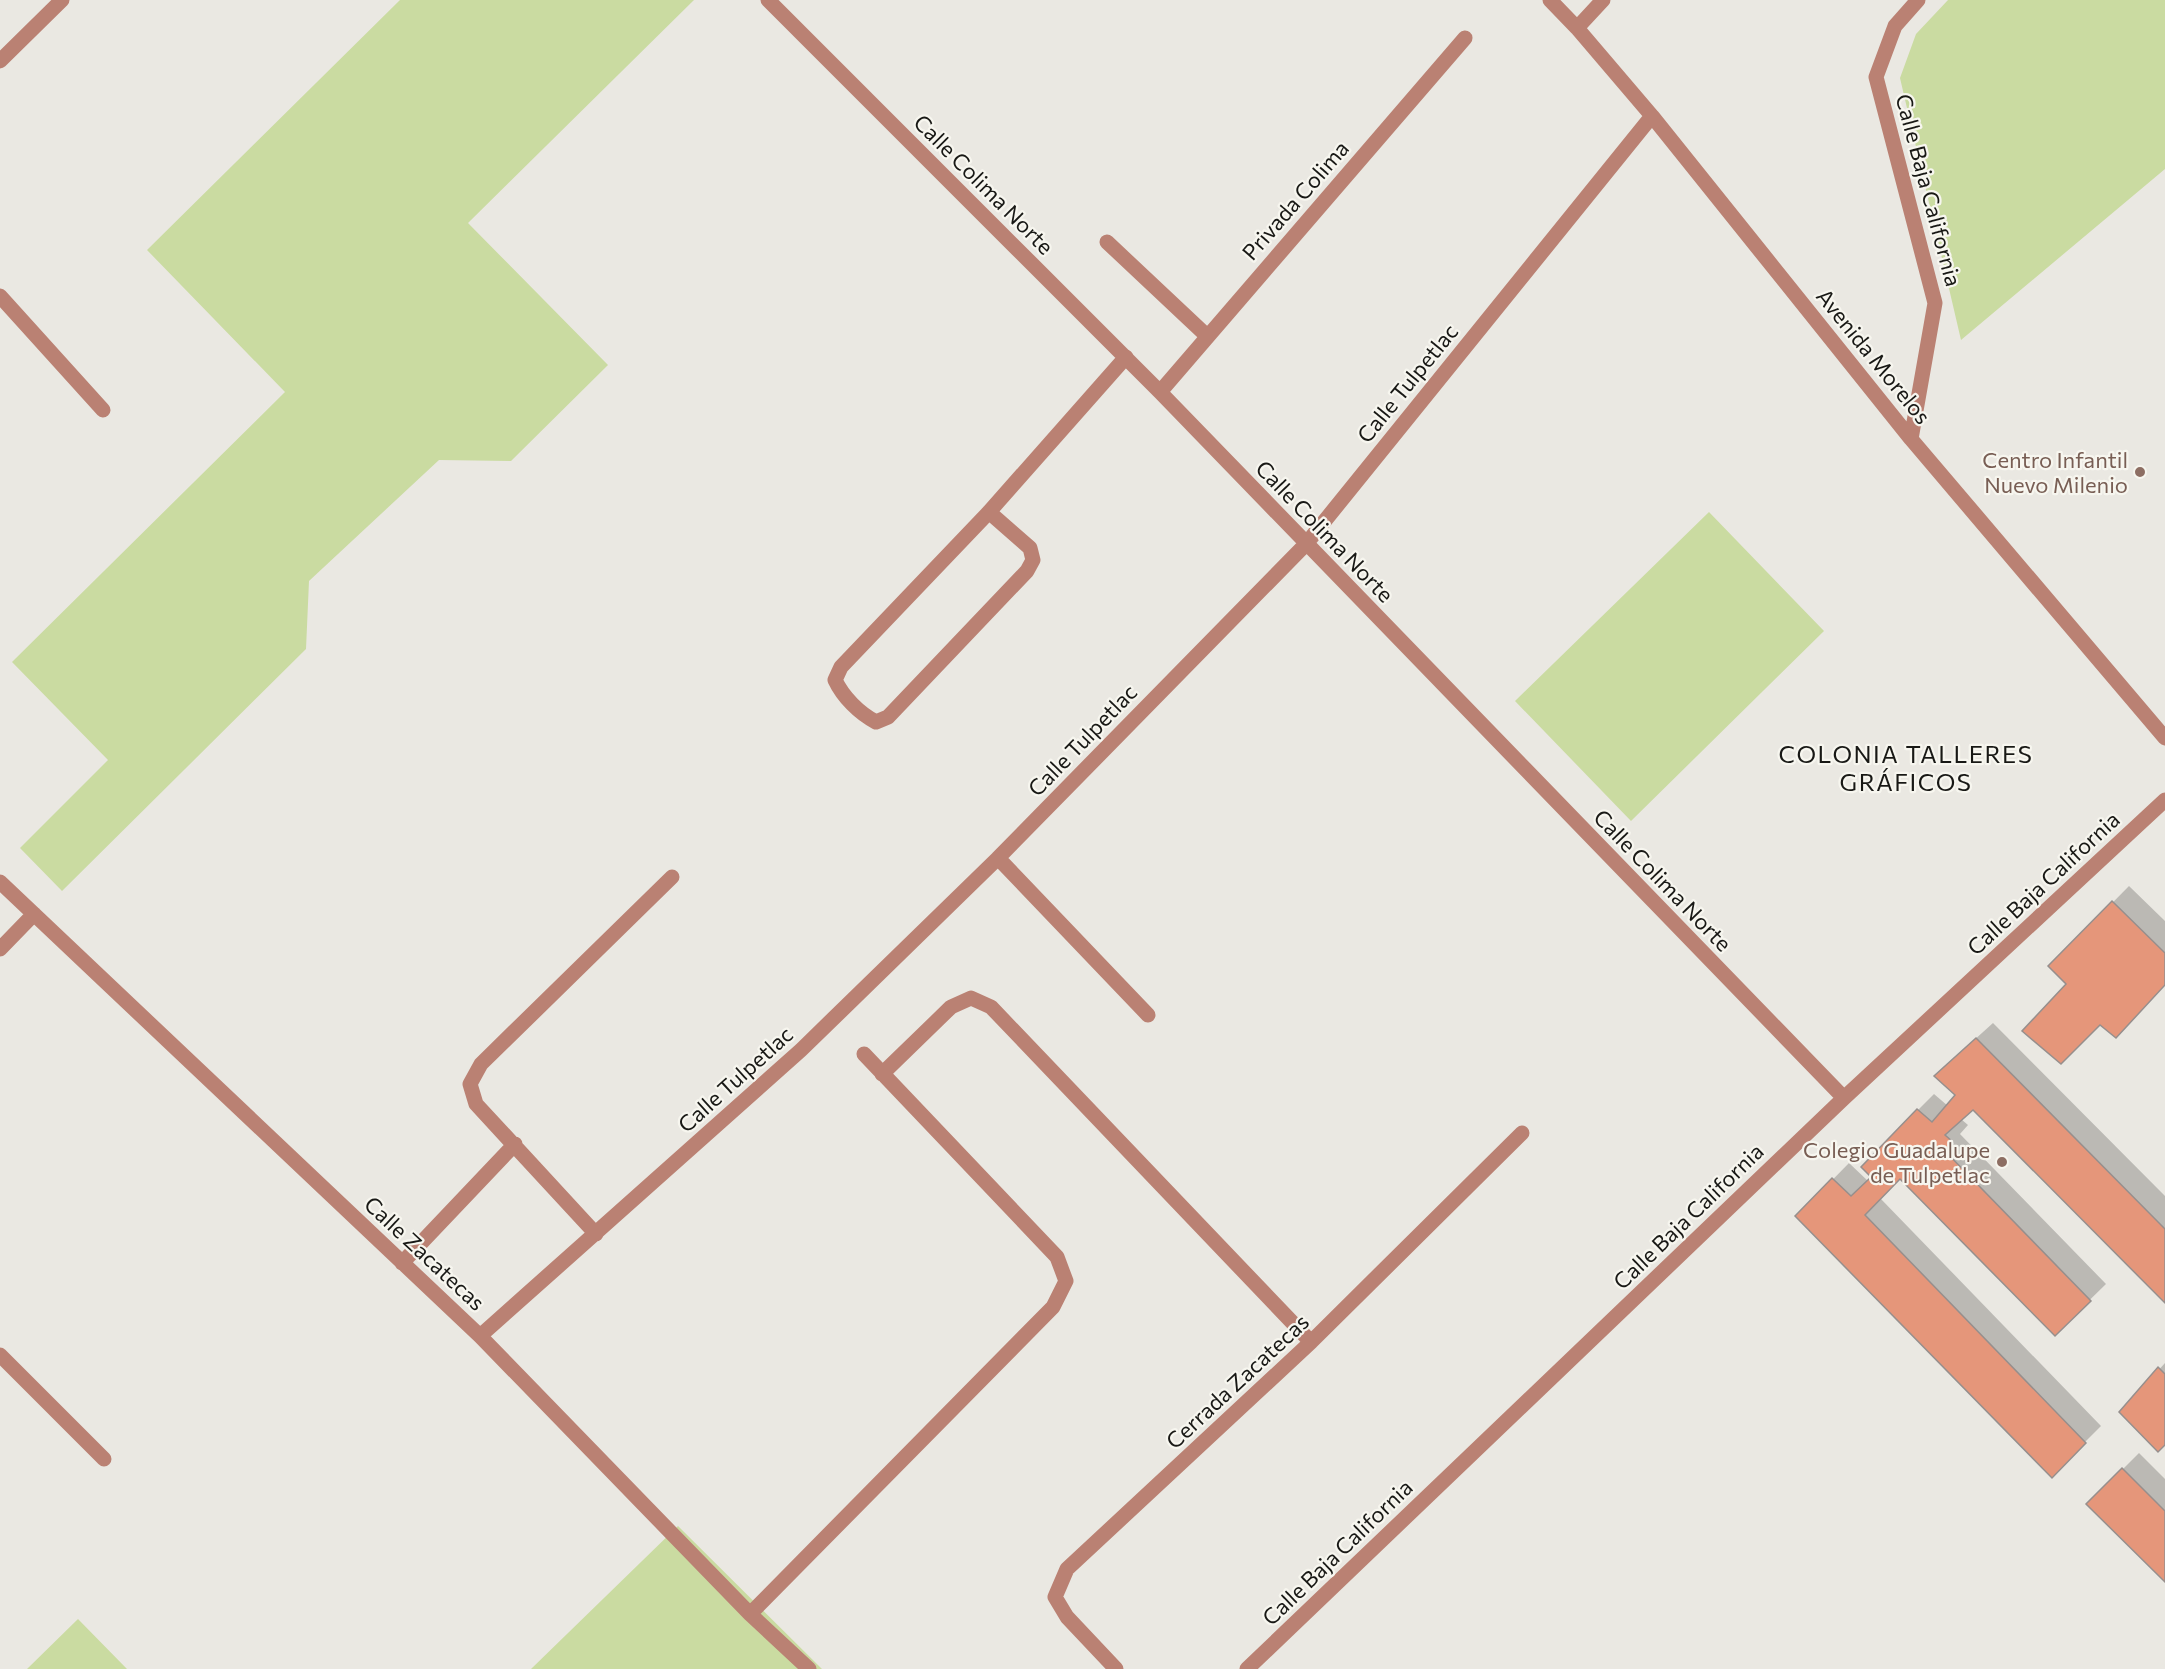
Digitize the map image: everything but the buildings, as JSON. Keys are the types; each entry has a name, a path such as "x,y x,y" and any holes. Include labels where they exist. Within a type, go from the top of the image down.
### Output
{"street":[{"path":"0,61 62,0"},
{"name":"Calle Colima Norte","path":"768,0 1126,357 1844,1098"},
{"name":"Avenida Morelos","path":"1550,0 1652,116 1911,439 2165,738"},
{"path":"1577,28 1603,0"},
{"name":"Calle Baja California","path":"1911,439 1935,303 1876,77 1895,26 1918,0"},
{"name":"Privada Colima","path":"1160,392 1465,38"},
{"name":"Calle Tulpetlac","path":"480,1336 801,1050 998,858 1305,544 1652,116"},
{"path":"1107,242 1207,336"},
{"path":"0,296 103,411"},
{"path":"988,512 1030,548 1034,560 1027,571 888,717 876,722 865,716 840,690 835,680 841,667 988,512 1126,357"},
{"name":"Calle Baja California","path":"1247,1669 1844,1098 2165,800"},
{"path":"998,858 1148,1015"},
{"path":"596,1234 476,1104 470,1084 481,1064 672,877"},
{"name":"Calle Zacatecas","path":"0,882 480,1336 750,1614 809,1669"},
{"path":"0,949 34,914"},
{"path":"882,1074 951,1007 971,998 991,1007 1311,1342"},
{"path":"750,1614 1053,1307 1066,1281 1057,1257 864,1054"},
{"name":"Cerrada Zacatecas","path":"1116,1669 1067,1617 1055,1597 1067,1569 1311,1342 1522,1133"},
{"path":"402,1263 514,1144"},
{"path":"0,1355 104,1459"}],"green space":[{"path":"400,0 694,0 468,223 608,365 511,461 439,460 309,581 306,649 62,891 20,848 108,760 12,662 285,392 147,250"},
{"path":"1948,0 2165,0 2165,169 1961,340 1900,78 1916,34"},
{"path":"1709,512 1824,631 1631,821 1515,701"},
{"path":"678,1526 822,1669 531,1669"},
{"path":"78,1619 127,1669 27,1669"}],"place":[{"name":"Centro Infantil Nuevo Milenio","path":"2140,472"},
{"name":"Colegio Guadalupe de Tulpetlac","path":"2002,1162"}],"district":[{"name":"COLONIA TALLERES GRÁFICOS","path":"1906,767"}]}
